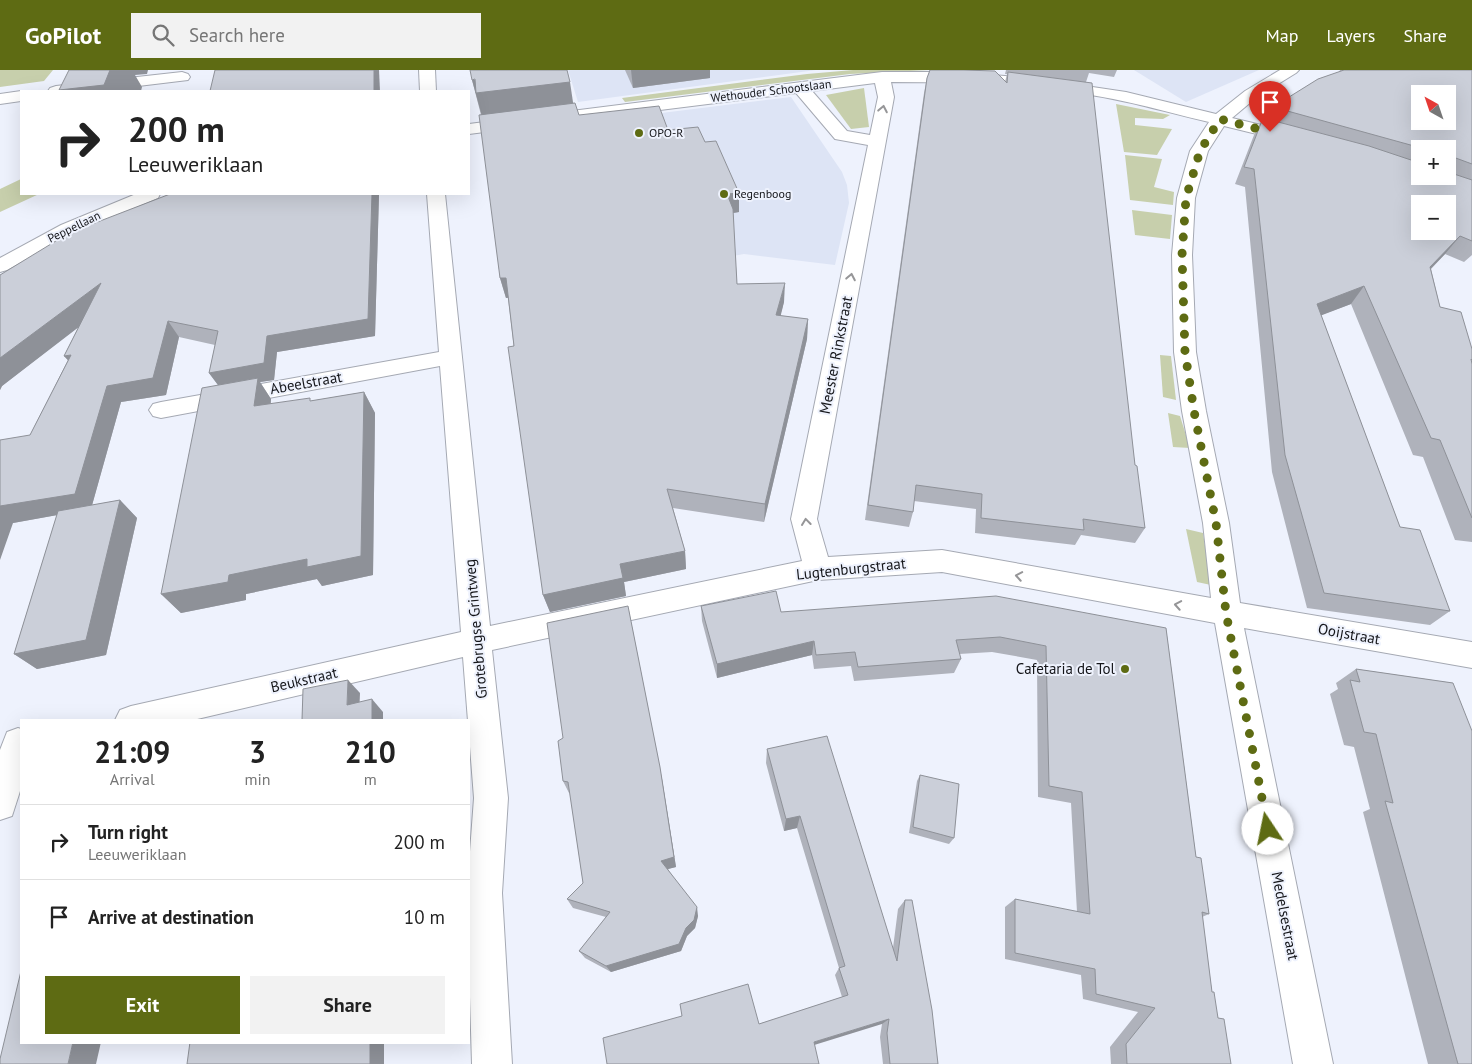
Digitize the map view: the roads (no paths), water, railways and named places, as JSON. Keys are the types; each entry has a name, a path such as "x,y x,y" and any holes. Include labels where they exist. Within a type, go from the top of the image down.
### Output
{"street":[{"path":"77,88 85,70"},
{"path":"427,70 428,90"},
{"name":"Medelsestraat","path":"1275,73 1220,119 1200,151 1186,198 1182,255 1185,352 1194,411 1216,523 1226,613 1313,1064"},
{"name":"Wethouder Schootslaan","path":"470,129 882,77 952,77 1032,83 1126,98 1310,142"},
{"name":"Meester Rinkstraat","path":"818,569 804,519 886,97 882,77"},
{"path":"63,90 182,79"},
{"path":"801,88 841,135 877,141"},
{"path":"0,99 20,96"},
{"name":"Peppellaan","path":"0,266 68,229 149,195"},
{"name":"Grotebrugse Grintweg","path":"436,195 491,798 484,893 492,1064"},
{"name":"Abeelstraat","path":"160,410 451,357"},
{"name":"Lugtenburgstraat","path":"478,641 818,569 942,562 1226,613"},
{"name":"Ooijstraat","path":"1226,613 1472,655"},
{"name":"Beukstraat","path":"134,719 478,641"},
{"path":"0,804 13,743"}],"place":[{"name":"OPO-R","path":"639,133"},
{"name":"Regenboog","path":"724,194"},
{"name":"Cafetaria de Tol","path":"1125,669"}]}
